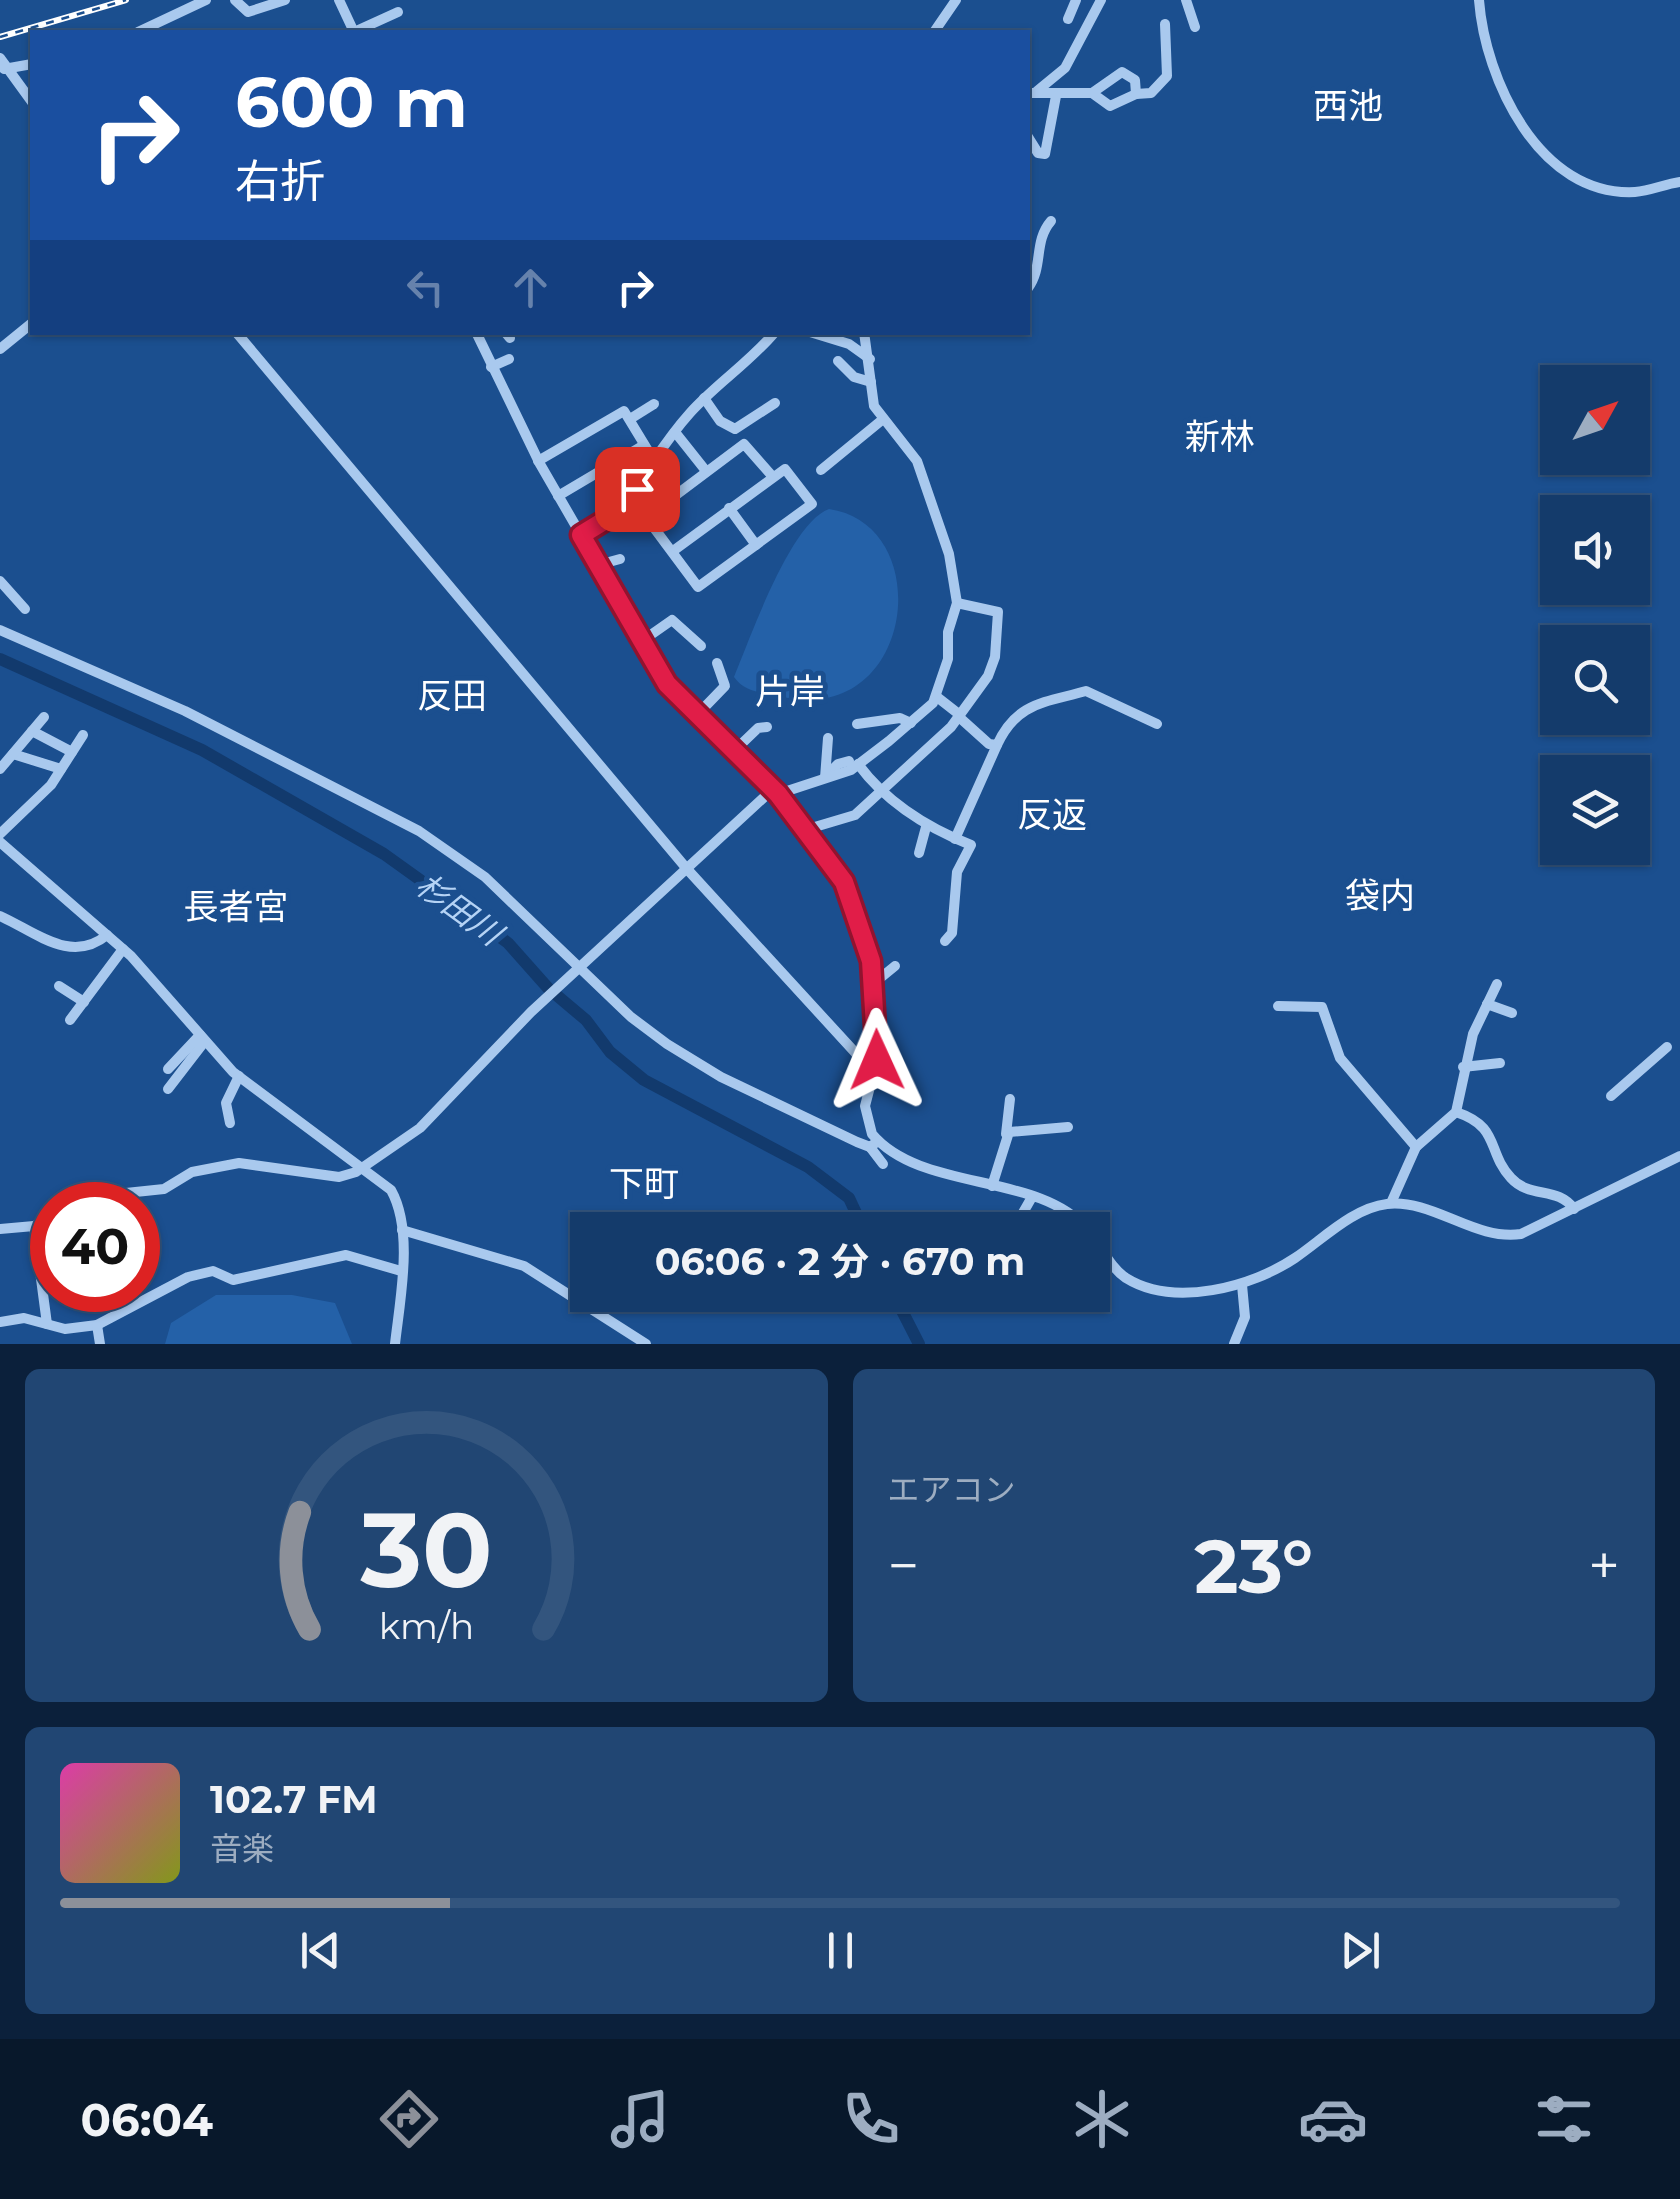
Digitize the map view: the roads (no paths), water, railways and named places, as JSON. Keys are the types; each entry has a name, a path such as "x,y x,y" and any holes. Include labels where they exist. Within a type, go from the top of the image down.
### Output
{"street":[{"path":"142,30 206,0"},
{"path":"235,0 248,12 285,0"},
{"path":"935,30 956,0"},
{"path":"1068,20 1076,0"},
{"path":"1032,92 1065,68 1101,0"},
{"path":"1186,0 1195,27"},
{"path":"1478,0 1482,32 1503,86 1529,136 1551,160 1576,177 1605,188 1636,192 1680,182"},
{"path":"340,2 353,30"},
{"path":"358,30 398,12"},
{"path":"1092,93 1106,106 1136,94 1151,93 1167,76 1165,24"},
{"path":"2,64 30,64"},
{"path":"2,64 30,99"},
{"path":"1032,92 1056,96 1092,93 1122,72 1134,80 1136,94"},
{"path":"1030,140 1038,153 1045,154 1056,96"},
{"path":"1030,284 1038,266 1040,234 1051,221"},
{"path":"0,349 30,324"},
{"path":"239,335 686,869 873,1072"},
{"path":"477,335 538,461 667,684 808,829 856,907 874,984 877,1043 865,1118 882,1164"},
{"path":"581,535 631,497 675,432 704,398 772,335"},
{"path":"821,335 842,341 870,359"},
{"path":"160,1189 192,1172 214,1166 273,1165 338,1177 420,1128 531,1012 776,792 825,778 853,762 911,723 937,697 957,603 948,554 917,461 899,434 882,420 872,400 865,335"},
{"path":"491,367 509,359"},
{"path":"838,360 854,377 871,382"},
{"path":"704,398 720,421 735,430 775,403"},
{"path":"630,419 654,404"},
{"path":"538,461 624,410 655,462"},
{"path":"821,470 882,420"},
{"path":"675,432 706,471"},
{"path":"648,516 744,444 773,478"},
{"path":"558,496 644,445"},
{"path":"631,497 698,587 812,504 786,468 673,551"},
{"path":"730,508 756,545"},
{"path":"598,565 620,558"},
{"path":"0,581 25,609"},
{"path":"808,829 855,815 960,716 988,676 995,657 998,612 957,603"},
{"path":"642,641 672,620 700,646"},
{"path":"0,630 185,711 419,831 485,877 631,1018 693,1062 934,1168 1068,1212"},
{"path":"696,716 725,686 717,663"},
{"path":"955,838 1008,722 1022,710 1086,690 1157,724"},
{"path":"937,697 989,744 997,745"},
{"path":"0,769 44,717"},
{"path":"857,724 900,718 911,723"},
{"path":"734,752 758,728 767,727"},
{"path":"32,731 72,752"},
{"path":"0,834 51,784 82,735"},
{"path":"825,778 828,738"},
{"path":"13,754 60,768"},
{"path":"853,762 881,791 926,826 971,845 957,872 952,933 945,940"},
{"path":"919,853 926,826"},
{"path":"2,846 123,949 239,1076 391,1190 398,1204 402,1230 395,1344"},
{"path":"0,916 62,946 92,944 107,935"},
{"path":"70,1020 123,949"},
{"path":"874,984 895,966"},
{"path":"1392,1203 1416,1147 1456,1112 1463,1067 1496,984"},
{"path":"59,986 84,1002"},
{"path":"1487,1004 1512,1012"},
{"path":"1278,1006 1322,1007 1340,1058 1416,1147"},
{"path":"168,1069 203,1038"},
{"path":"168,1089 203,1038"},
{"path":"1611,1096 1667,1047"},
{"path":"1463,1067 1500,1063"},
{"path":"230,1124 226,1103 239,1076"},
{"path":"992,1186 1006,1134 1010,1098"},
{"path":"1456,1112 1483,1125 1516,1182 1534,1192 1561,1195 1574,1210"},
{"path":"1006,1134 1028,1128 1068,1127"},
{"path":"1110,1261 1138,1284 1179,1290 1242,1285 1282,1267 1357,1215 1392,1203 1503,1236 1535,1229 1680,1156"},
{"path":"1024,1212 1032,1197"},
{"path":"0,1230 30,1226"},
{"path":"402,1230 524,1266 646,1344"},
{"path":"0,1322 24,1318 79,1330 98,1325 188,1277 213,1272 233,1280 259,1277 346,1255 400,1271"},
{"path":"1234,1344 1246,1317 1242,1285"},
{"path":"46,1312 48,1324"},
{"path":"98,1325 100,1344"}],"waterway":[{"name":"杉田川","path":"0,659 202,750 384,854 508,943 548,988 586,1020 610,1052 644,1080 808,1167 849,1198 856,1212"},
{"name":"杉田川","path":"903,1312 919,1344"}],"railway":[{"path":"0,37 126,0"}],"district":[{"name":"西池","path":"1348,105"},
{"name":"新林","path":"1220,436"},
{"name":"片岸","path":"790,691"},
{"name":"反田","path":"452,695"},
{"name":"反返","path":"1052,814"},
{"name":"袋内","path":"1380,895"},
{"name":"長者宮","path":"236,906"},
{"name":"下町","path":"644,1183"}]}
